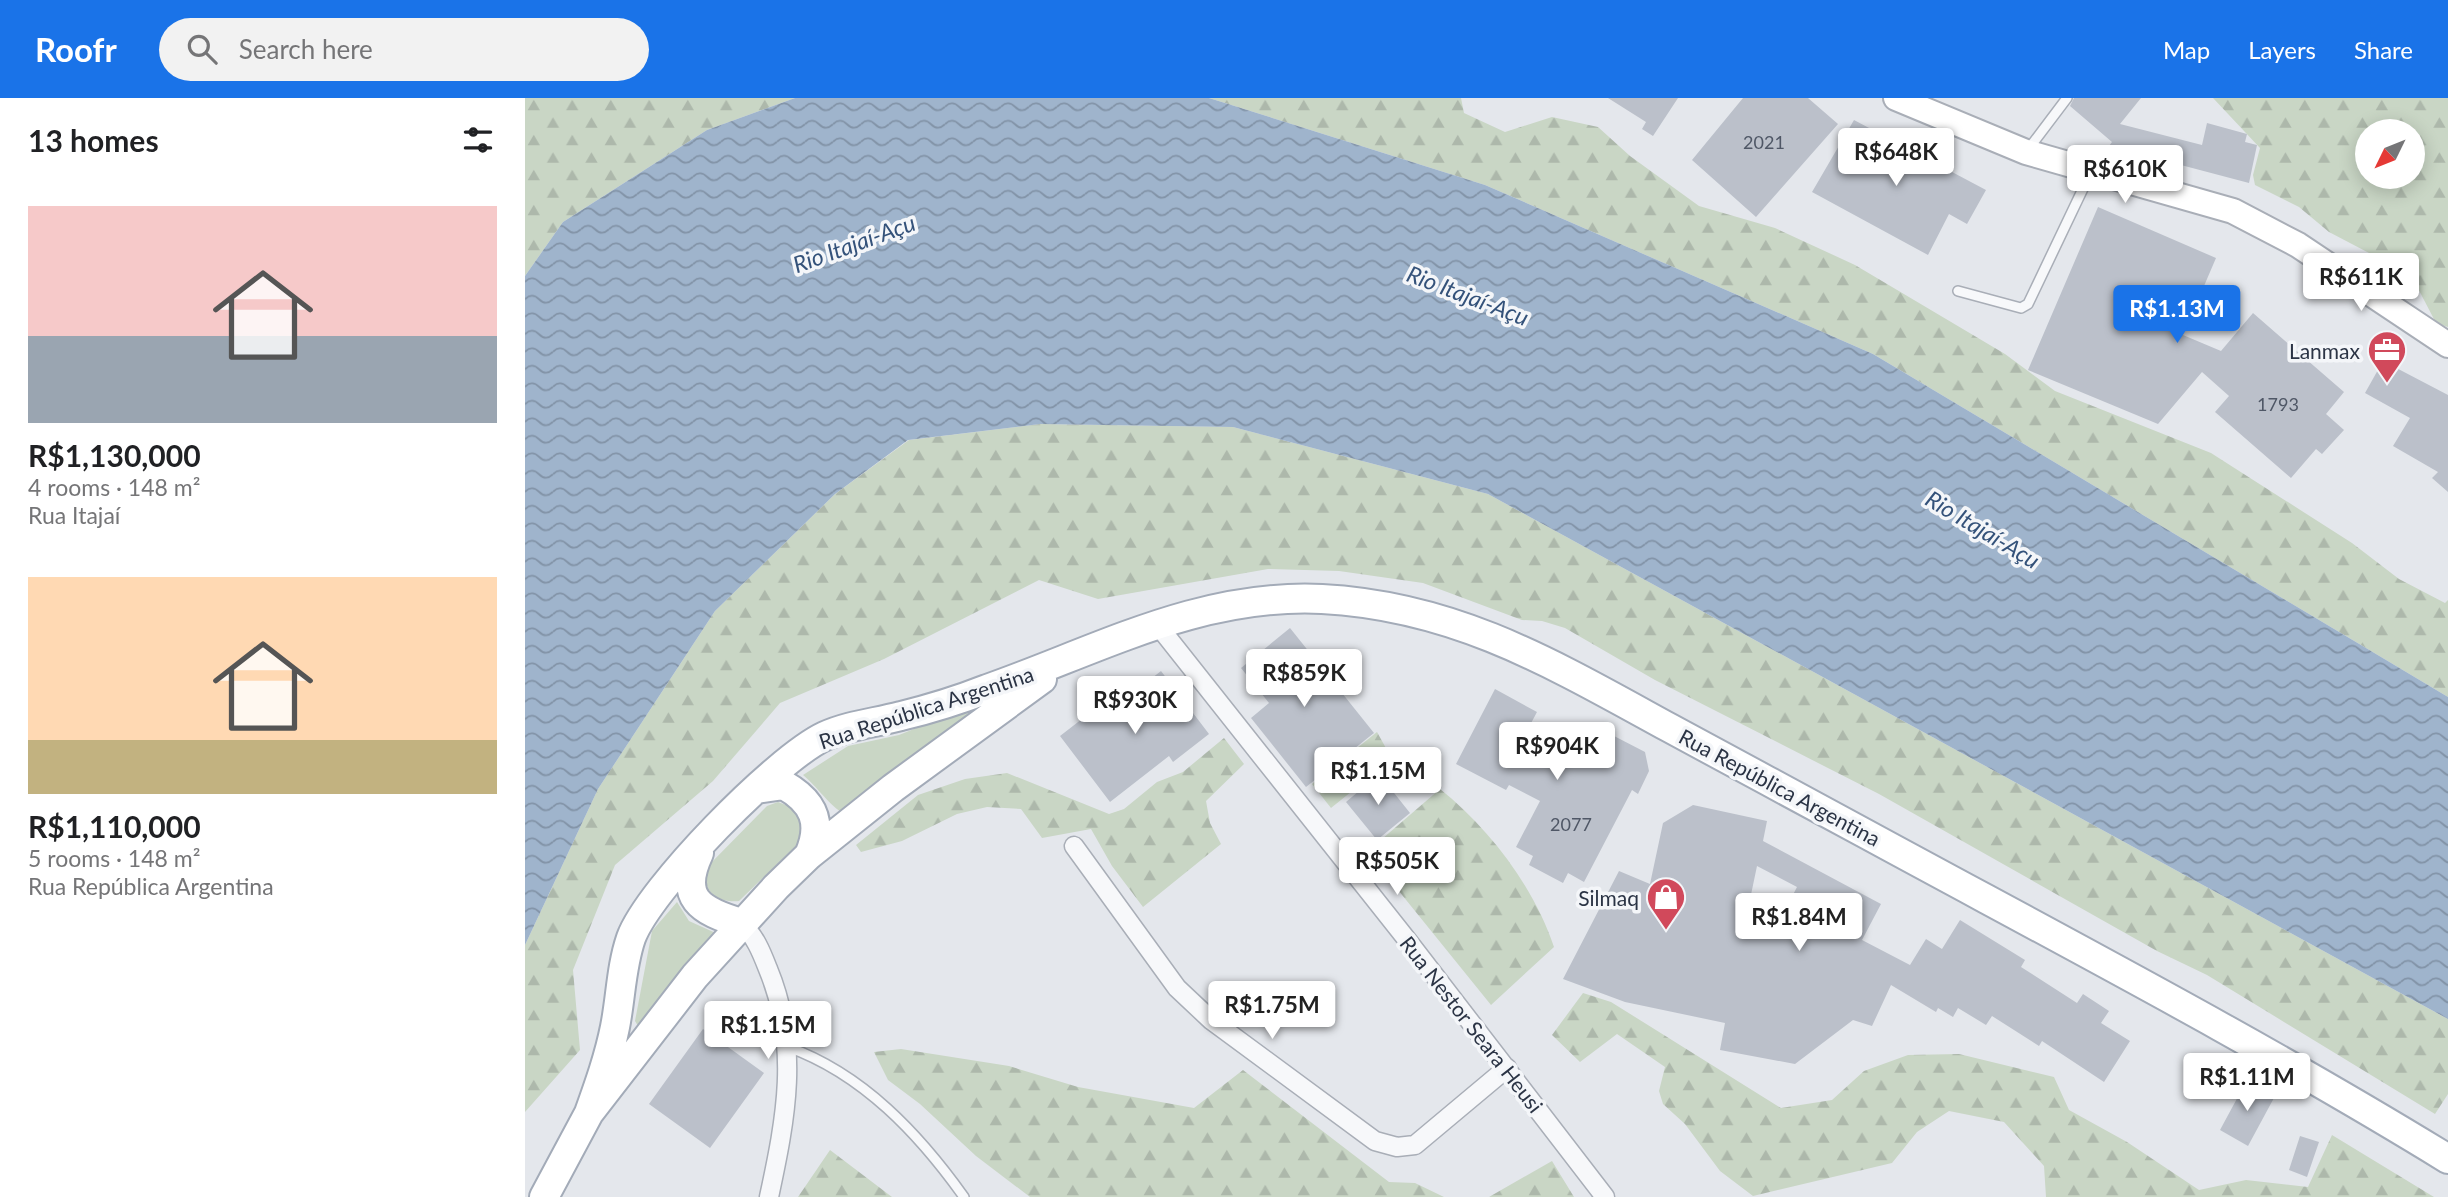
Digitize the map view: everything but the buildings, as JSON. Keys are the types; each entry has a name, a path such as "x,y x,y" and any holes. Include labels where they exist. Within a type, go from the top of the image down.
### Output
{"main road":[{"path":"1896,98 2026,152 2091,173 2233,211 2298,245 2448,345"},
{"name":"Rua República Argentina","path":"589,1114 609,1055 625,961 634,930 644,912 703,844 756,789 797,753 831,733 929,708 1067,661 1156,623 1203,609 1243,603 1320,599 1391,606 1444,619 1492,636 1576,677 2075,947 2367,1109 2448,1160"},
{"name":"Rua República Argentina","path":"544,1197 589,1114 695,976 741,923 809,855 893,788 1067,661"},
{"path":"756,789 784,785 808,802 815,813 817,824 809,855"},
{"path":"703,844 693,865 690,889 698,903 708,911 741,923"}],"street":[{"name":"Rua Nestor Seara Heusi","path":"1156,623 1507,1068 1605,1197"},
{"path":"1074,846 1177,988 1211,1020 1375,1141 1397,1147 1415,1145 1507,1068"},
{"path":"741,923 754,935 772,979 788,1047 785,1120 769,1197"}],"lane":[{"path":"2026,152 2067,98"},
{"path":"1958,291 2021,308 2028,304 2091,173"},
{"path":"788,1047 823,1059 871,1095 937,1159 964,1197"}],"green space":[{"path":"525,98 795,98 707,130 563,222 525,276"},
{"path":"1209,98 1461,98 1464,113 1505,132 1552,117 1598,127 1630,156 1699,206 1775,228 1855,265 2005,354 2055,391 2211,453 2352,543 2399,579 2445,603 2448,600 2448,697 1873,354 1485,185"},
{"path":"2213,98 2448,98 2448,327 2436,323 2411,275 2329,232 2299,207 2255,185 2253,175 2260,148"},
{"path":"1040,424 1233,427 1488,494 2448,1019 2448,1094 2435,1114 2207,975 2157,951 1879,794 1655,680 1565,628 1542,621 1522,620 1423,583 1339,571 1268,569 1098,599 1039,580 884,659 780,703 713,781 615,865 573,970 580,1050 525,1112 525,945 598,789 715,611 835,494 909,440"},
{"path":"994,697 843,812 803,775 848,746 899,735"},
{"path":"1377,732 1392,759 1331,808 1312,784"},
{"path":"1224,738 1244,764 1206,801 1210,823 1221,844 1143,907 1112,866 1091,829 1042,838 1021,809 987,807 957,814 902,841 861,852 856,845 918,795 965,779 1007,773 1109,814 1124,809 1157,782 1183,772"},
{"path":"1440,789 1476,822 1508,860 1535,902 1554,947 1491,1005 1377,864 1382,839"},
{"path":"778,802 791,808 799,816 802,840 739,901 717,897 706,882 708,866 767,806"},
{"path":"677,902 689,921 720,935 644,1026 638,1026 635,1021 652,931"},
{"path":"1583,993 1611,1002 1781,1108 1832,1100 1864,1071 1908,1055 1959,1054 2054,1077 2069,1110 2127,1142 2199,1190 2246,1180 2308,1187 2332,1135 2434,1197 2046,1197 2044,1166 2004,1122 1949,1111 1917,1132 1892,1163 1753,1196 1720,1171 1685,1124 1663,1104 1659,1091 1665,1067 1617,1034 1580,1062 1552,1035"},
{"path":"901,1049 1009,1066 1078,1087 1194,1108 1243,1070 1389,1182 1415,1183 1444,1197 1030,1197 976,1156 920,1104 888,1080 874,1052"},
{"path":"830,1150 892,1197 798,1197"},
{"path":"1552,1161 1574,1197 1489,1197"}],"water":[{"name":"Rio Itajaí-Açu","path":"795,98 1209,98 1485,185 1873,354 2448,697 2448,1019 1488,494 1233,427 1040,424 908,440 835,494 715,611 598,789 525,945 525,276 563,222 707,130"}],"place":[{"name":"Lanmax","path":"2387,384"},
{"name":"Silmaq","path":"1666,931"}]}
